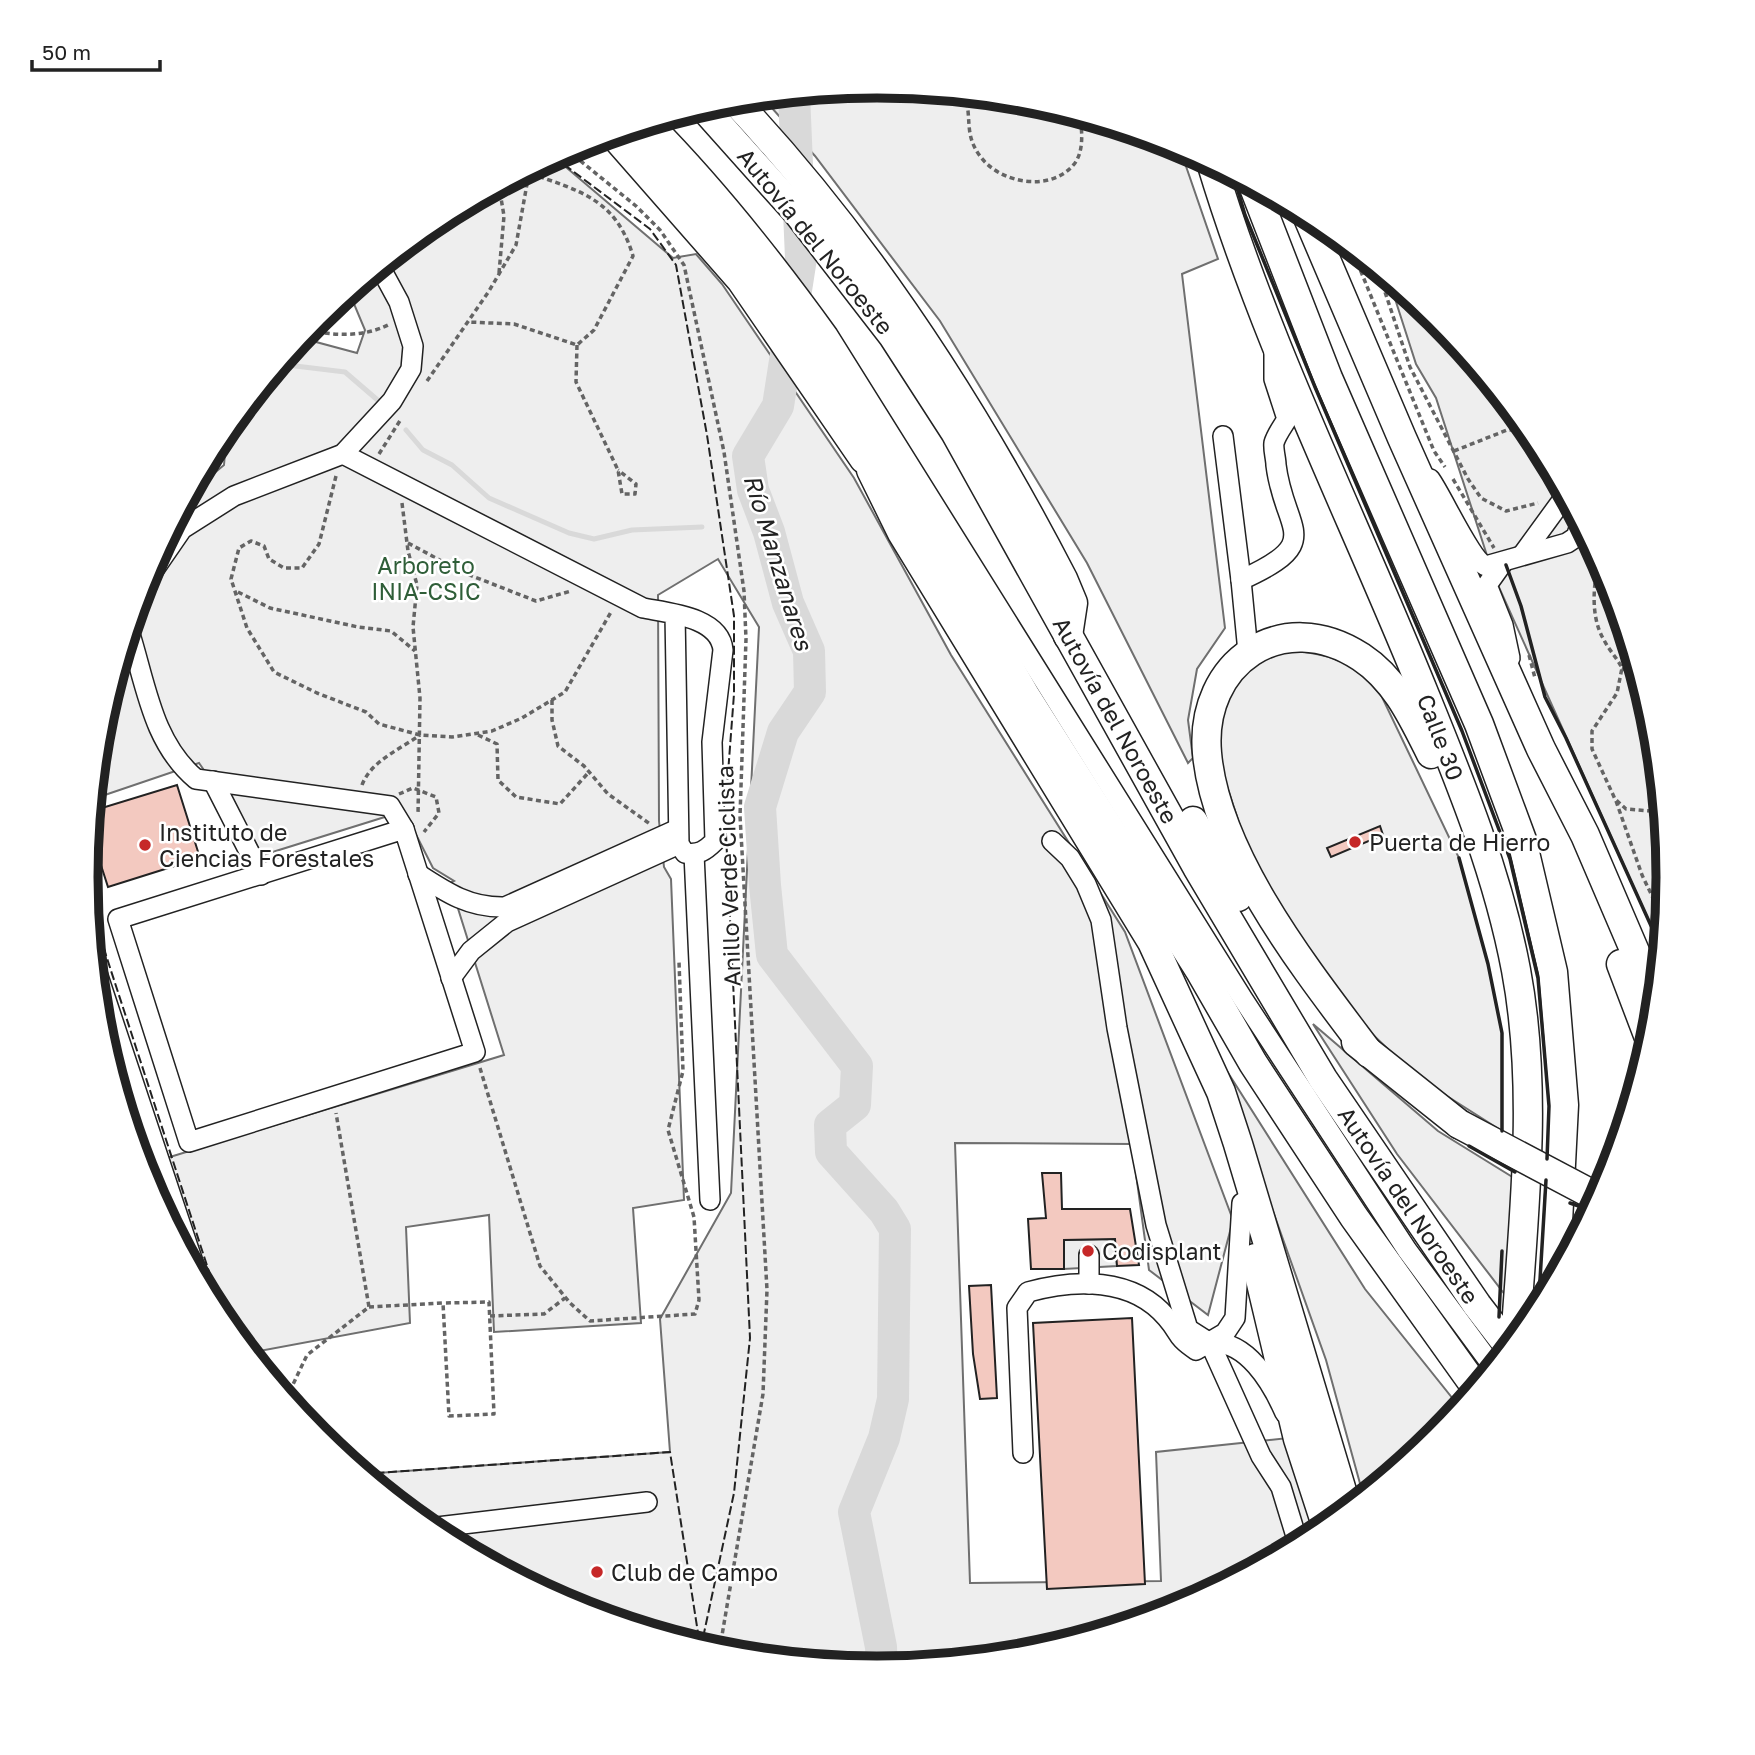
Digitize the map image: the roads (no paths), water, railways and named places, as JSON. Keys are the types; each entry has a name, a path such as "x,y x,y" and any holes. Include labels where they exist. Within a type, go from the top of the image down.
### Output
{"highway":[{"path":"738,111 744,130"},
{"name":"Autovía del Noroeste","path":"717,115 744,130 797,212 965,428 1068,636 1197,867 1323,1079 1477,1305 1504,1341"},
{"path":"641,135 681,179 741,280 888,462 914,528 936,564 988,631 1200,971 1253,1063 1354,1217 1471,1381"},
{"path":"623,141 681,179"},
{"name":"Calle 30","path":"1215,175 1229,222 1434,717 1498,886 1522,1012 1528,1108 1516,1325"},
{"name":"Calle 30","path":"1258,197 1328,378 1479,724 1522,840 1553,972 1564,1105 1556,1261"},
{"path":"1314,231 1402,438 1541,749 1585,835 1649,985"},
{"path":"888,462 902,533 1152,942 1221,1093 1301,1348 1356,1493"},
{"path":"1369,1053 1298,960 1277,926 1250,878 1216,798 1207,754 1209,713 1213,695 1223,678 1248,652 1283,639 1324,641 1344,647 1381,673 1404,701 1498,886"},
{"path":"1097,684 1162,766 1235,892 1283,965 1328,1019 1459,1124 1590,1193"},
{"path":"1541,749 1643,1022"},
{"path":"1114,880 1177,1009 1209,1098 1242,1203 1298,1438 1323,1517"},
{"path":"1301,1348 1322,1433 1345,1501"}],"lane":[{"path":"656,131 681,179 763,244 828,335 888,462 1406,1250 1488,1361"},
{"path":"179,531 234,496 343,454 392,401 411,369 412,346 401,310 384,275"},
{"path":"1241,580 1273,565 1294,542 1296,529 1279,484 1274,444 1287,419 1274,379 1274,334"},
{"path":"1223,436 1248,652"},
{"path":"1402,438 1446,501 1473,557 1486,566 1502,564 1523,554 1567,543 1577,534"},
{"path":"343,454 643,608 675,614 715,631 722,641 712,742 715,841 705,851 679,841 505,907 488,908 455,899 418,874"},
{"path":"1523,554 1564,508"},
{"path":"176,538 182,529"},
{"path":"1502,564 1487,585 1503,625 1522,707"},
{"path":"675,614 679,841 710,1200"},
{"path":"134,646 160,734 177,762 196,779 390,806 404,830 475,1052 189,1142 118,919 404,830"},
{"path":"213,781 261,875"},
{"path":"451,978 471,951 507,922 679,841"},
{"path":"1052,841 1070,858 1086,884 1101,920 1116,1028 1156,1225 1188,1329 1210,1343 1229,1344 1251,1359 1282,1406 1298,1438"},
{"path":"110,1013 183,1231"},
{"path":"1023,1453 1017,1308 1028,1292 1058,1284 1089,1284 1128,1290 1148,1301 1168,1318 1178,1338 1196,1350 1225,1333 1235,1318 1242,1203"},
{"path":"1089,1255 1089,1284"},
{"path":"1210,1343 1261,1456 1281,1487 1296,1535"},
{"path":"444,1526 647,1502"}],"waterway":[{"name":"Río Manzanares","path":"794,103 801,258 778,406 748,456 753,490 769,532 788,603 809,651 810,692 783,732 760,807 772,955 857,1066 855,1105 830,1125 831,1152 884,1211 895,1229 893,1399 884,1438 854,1512 881,1657"},
{"path":"290,365 345,372 381,403"},
{"path":"406,430 423,450 452,465 489,498 569,533 594,539 632,530 702,527"},
{"path":"754,524 767,527"}],"place":[{"name":"Puerta de Hierro","path":"1355,842"},
{"name":"Instituto de Ciencias Forestales","path":"145,845"},
{"name":"Codisplant","path":"1088,1251"},
{"name":"Club de Campo","path":"597,1572"}],"park label":[{"name":"Arboreto INIA-CSIC","path":"426,578"}]}
